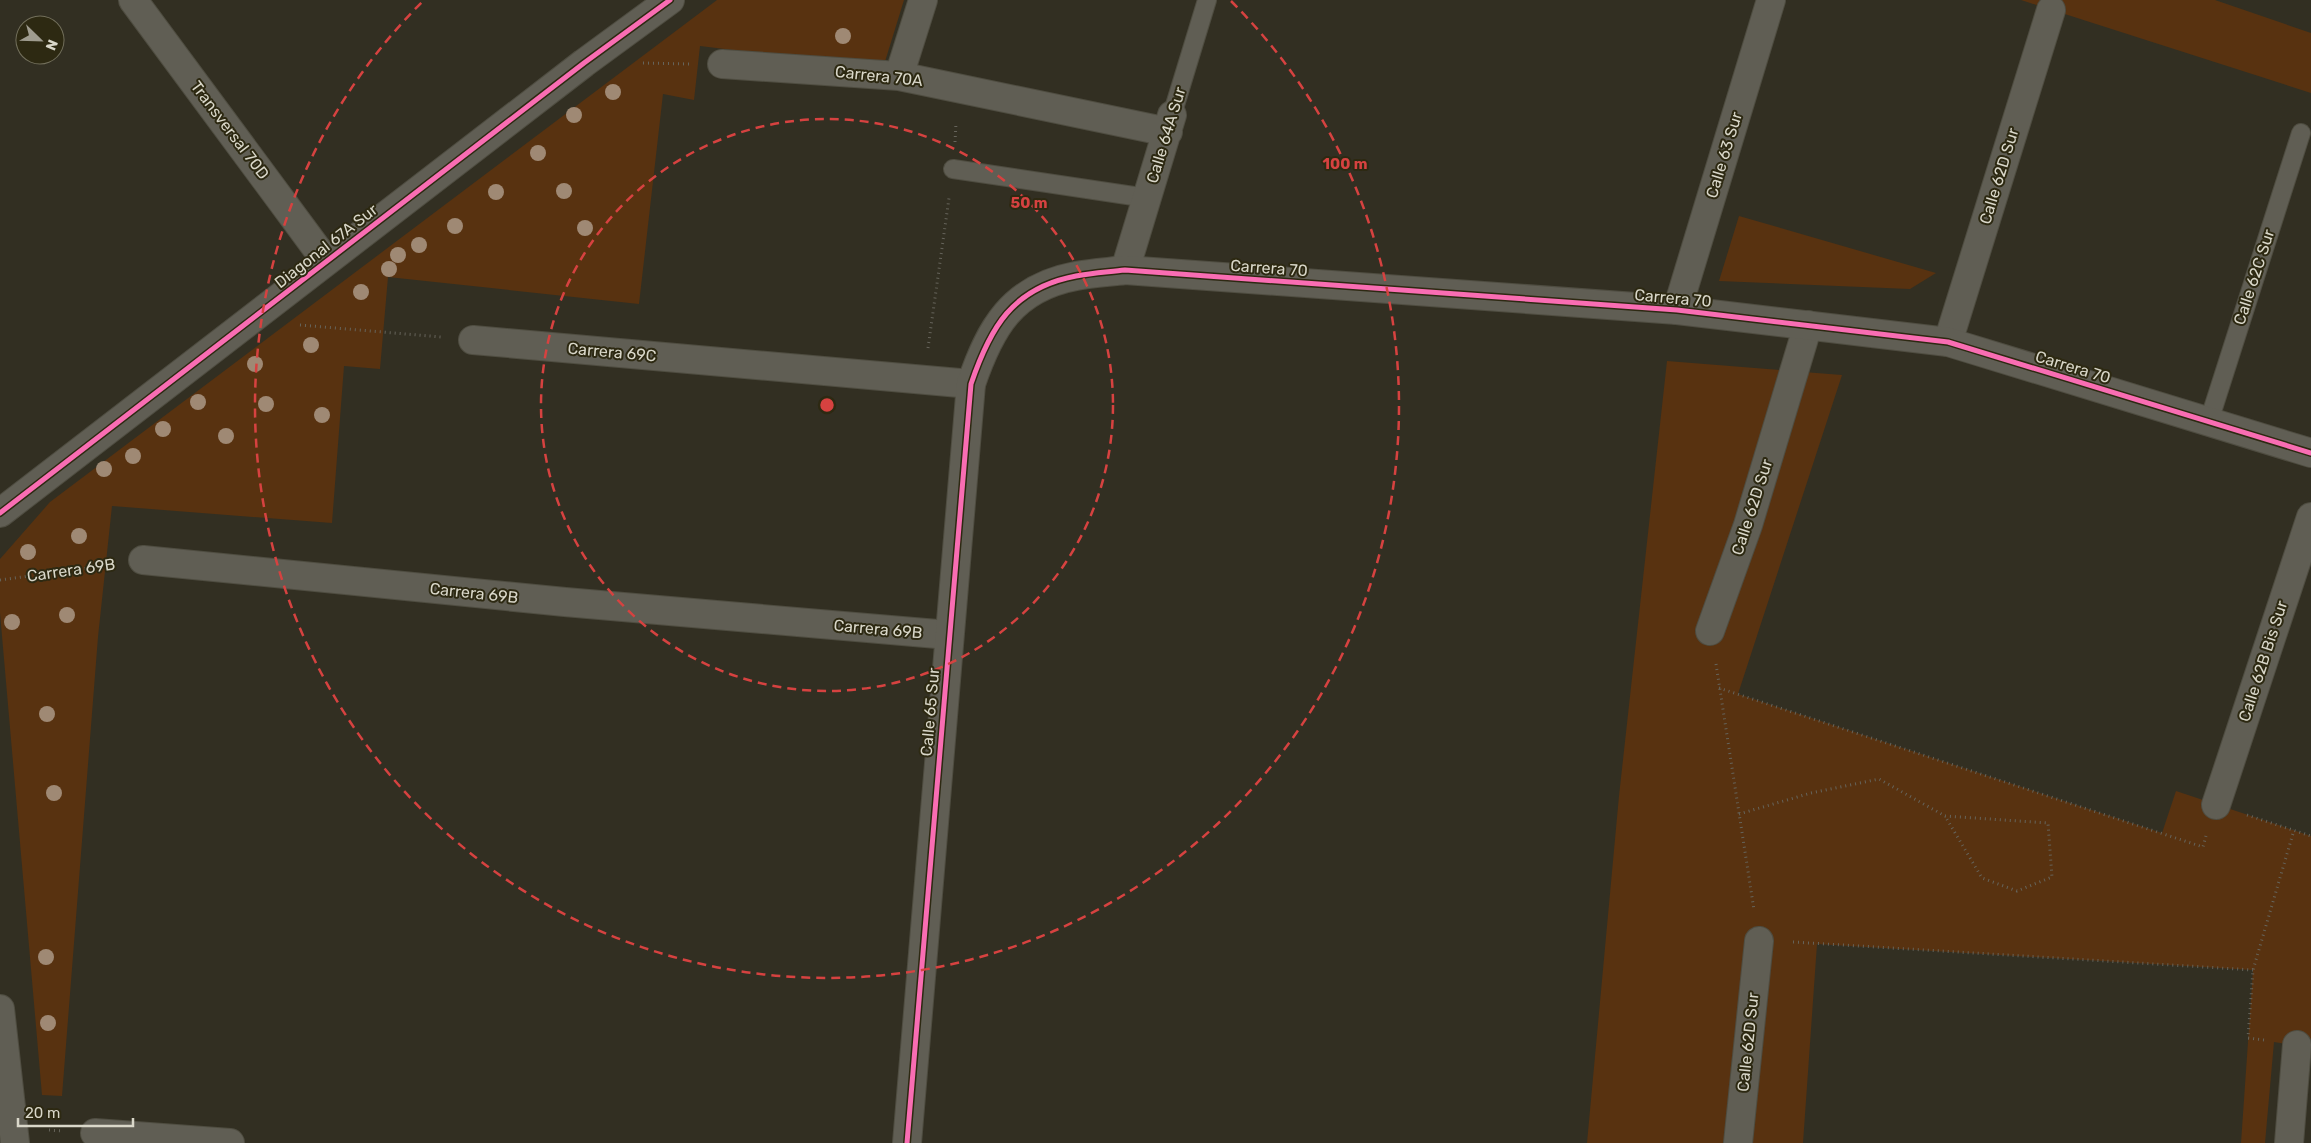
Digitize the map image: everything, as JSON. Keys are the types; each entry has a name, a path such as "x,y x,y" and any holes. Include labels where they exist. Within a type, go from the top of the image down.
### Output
{"street":[{"name":"Transversal 70D","path":"133,0 326,261"},
{"name":"Diagonal 67A Sur","path":"0,513 584,63 670,0"},
{"path":"900,76 923,0"},
{"name":"Calle 63 Sur","path":"1677,310 1771,0"},
{"name":"Calle 62D Sur","path":"1948,342 2051,10"},
{"name":"Carrera 70A","path":"722,64 900,76 1121,124 1170,124"},
{"name":"Calle 64A Sur","path":"1125,270 1170,124"},
{"name":"Carrera 70","path":"1021,298 1049,283 1075,276 1125,270 1677,310 1808,325 1948,342 2311,453"},
{"name":"Calle 65 Sur","path":"907,1143 971,384 983,348 1002,318 1021,298"},
{"name":"Calle 62D Sur","path":"1710,631 1748,525 1808,325"},
{"name":"Carrera 69C","path":"473,340 971,384"},
{"name":"Calle 62B Bis Sur","path":"2216,805 2311,517"},
{"name":"Carrera 69B","path":"143,560 555,601 950,635"},
{"name":"Calle 62D Sur","path":"1738,1143 1758,940"},
{"path":"0,1009 14,1135"},
{"path":"2289,1143 2297,1045"},
{"path":"95,1133 230,1143"}],"lane":[{"name":"Calle 64A Sur","path":"1170,124 1208,0"},
{"name":"Calle 62C Sur","path":"2209,422 2301,133"},
{"path":"953,169 1147,198"}],"path":[{"path":"584,63 722,64"},
{"path":"924,380 953,169 959,88"},
{"path":"252,320 473,340"},
{"path":"1710,631 1758,940 2253,970"},
{"path":"1719,688 2203,847 2216,805 2311,836"},
{"path":"1739,814 1811,793 1879,779 1945,816 2048,822 2052,877 2017,891 1982,878 1945,816"},
{"path":"2248,1038 2253,970 2294,830"},
{"path":"14,1135 95,1133"}],"shaded area":[{"path":"717,0 904,0 883,68 700,46 694,100 663,94 639,304 388,277 380,369 344,366 332,523 112,506 98,637 62,1096 42,1095 0,613 0,559 50,502"},
{"path":"2021,0 2215,0 2311,33 2311,93"},
{"path":"1739,216 1936,273 1910,289 1719,281"},
{"path":"1667,361 1842,375 1738,694 2162,833 2176,791 2311,836 2311,1048 2274,1042 2265,1143 2241,1143 2253,970 1817,944 1803,1143 1587,1143 1619,796"}],"cycle path":[{"path":"0,513 584,63 670,0"},
{"path":"907,1143 971,384 986,345 996,328 1020,301 1035,290 1076,276 1125,270 1677,310 1948,342 2311,453"}]}
